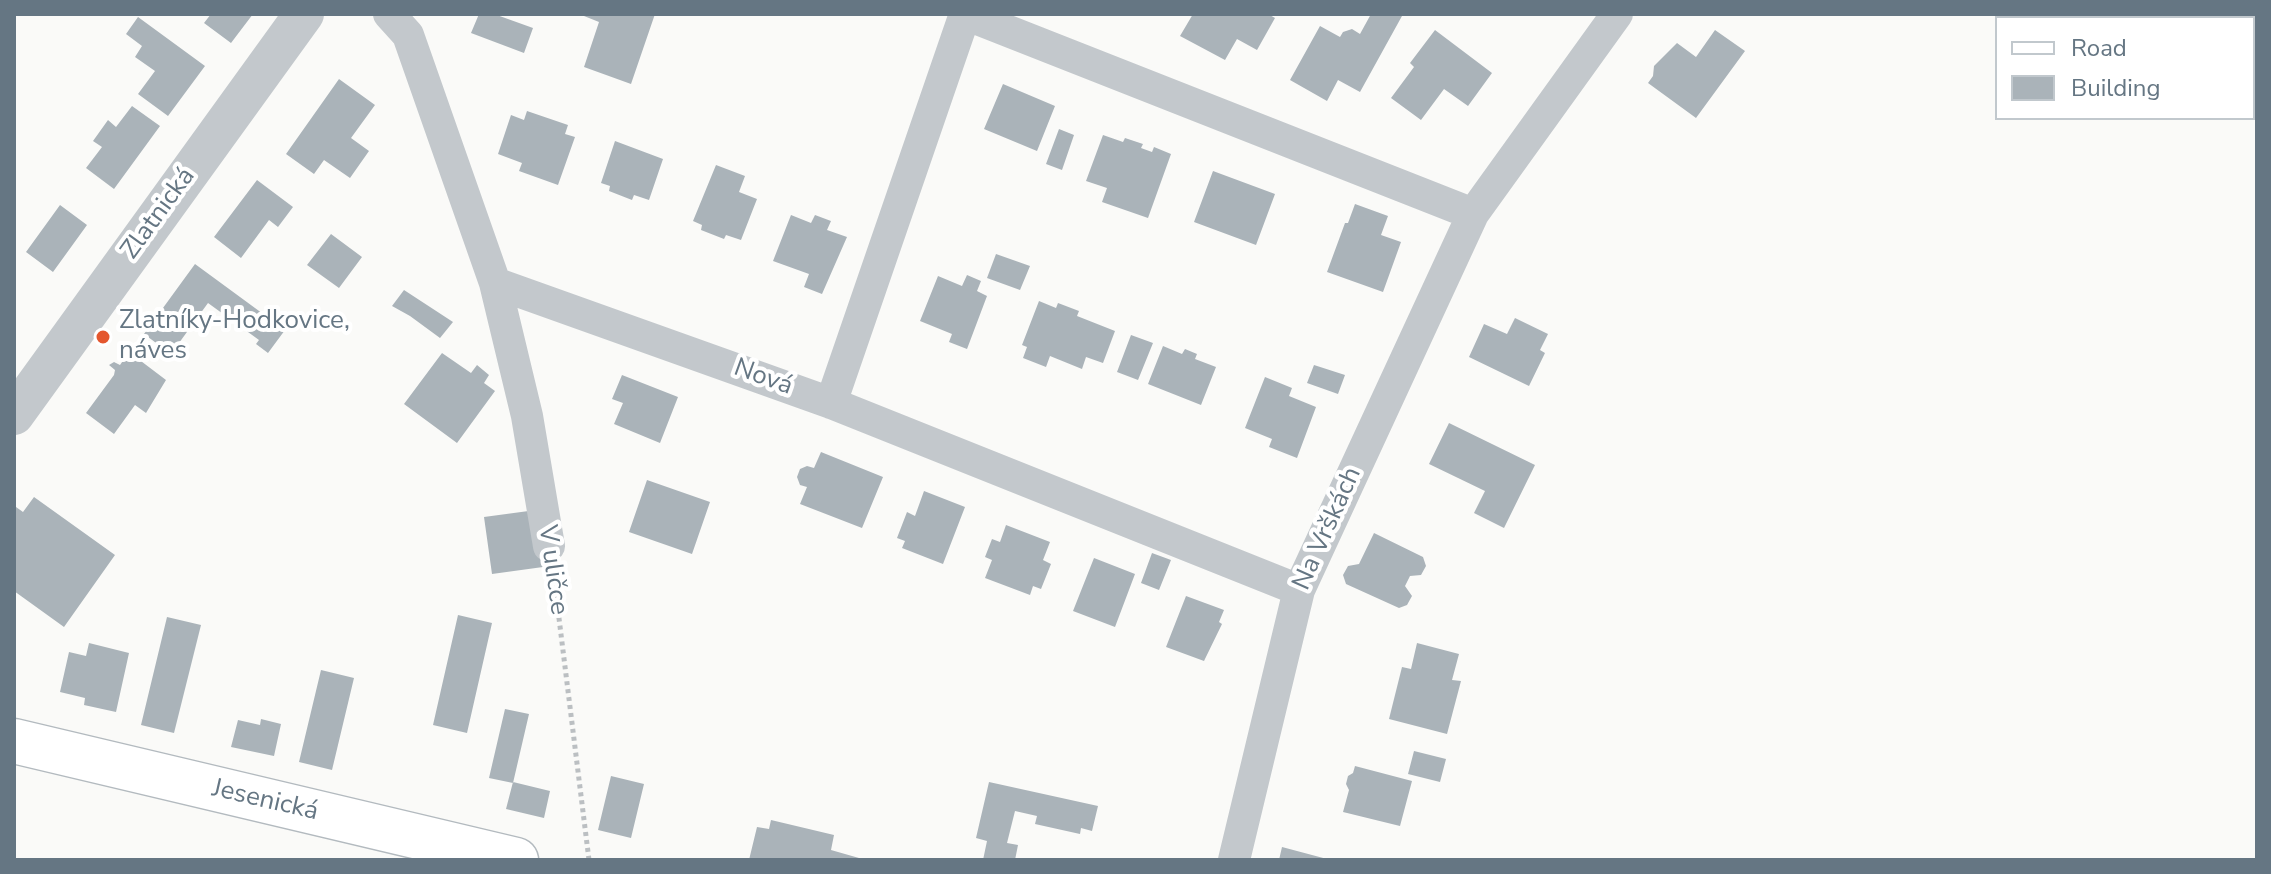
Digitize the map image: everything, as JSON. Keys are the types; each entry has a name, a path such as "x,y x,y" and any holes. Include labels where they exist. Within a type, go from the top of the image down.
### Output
{"main road":[{"name":"Jesenická","path":"14,741 516,860"}],"street":[{"name":"Zlatnická","path":"14,415 304,14"},
{"path":"389,14 408,35 495,283"},
{"path":"831,403 965,14 1473,214"},
{"name":"Na Vrškách","path":"1234,860 1299,590 1473,214 1617,14"},
{"name":"Nová","path":"495,283 831,403 1299,590"},
{"name":"V uličce","path":"495,283 527,416 549,546"}],"path":[{"name":"V uličce","path":"549,546 589,860"}],"building":[{"path":"211,14 253,14 231,43 204,23"},
{"path":"479,14 494,14 533,28 524,53 471,33"},
{"path":"585,14 655,14 631,84 584,67 599,22"},
{"path":"1193,14 1268,14 1275,18 1257,50 1237,39 1225,60 1180,36"},
{"path":"1371,14 1402,16 1360,92 1338,80 1327,101 1290,80 1320,26 1340,37 1343,32 1352,29 1360,34"},
{"path":"138,17 205,66 168,116 138,94 155,71 135,57 142,46 126,34"},
{"path":"1435,30 1492,73 1468,106 1444,89 1421,120 1391,98 1414,67 1410,63"},
{"path":"1715,30 1745,51 1696,118 1648,83 1654,66 1677,43 1696,57"},
{"path":"339,79 375,105 351,138 369,151 350,178 324,160 314,174 286,154"},
{"path":"1003,84 1055,106 1037,151 984,129"},
{"path":"132,106 160,126 114,189 86,168 102,147 93,141 108,120 116,127"},
{"path":"527,111 568,125 565,134 575,137 558,185 519,171 522,163 498,154 511,115 524,120"},
{"path":"1059,129 1074,135 1062,170 1046,164"},
{"path":"1103,135 1123,142 1125,138 1143,144 1141,148 1152,152 1154,147 1171,154 1148,218 1102,202 1107,188 1086,181"},
{"path":"615,141 663,159 649,200 634,195 632,200 609,191 610,186 601,183"},
{"path":"716,165 745,176 739,192 757,199 741,240 726,235 724,239 701,230 702,225 693,221"},
{"path":"1213,171 1275,194 1256,245 1194,222"},
{"path":"257,180 293,207 278,227 269,220 241,258 214,237"},
{"path":"1355,204 1388,216 1381,235 1401,242 1383,292 1327,272"},
{"path":"60,205 87,225 53,272 26,252"},
{"path":"791,215 811,223 815,215 831,221 827,230 847,237 822,294 804,287 809,274 773,261"},
{"path":"331,234 362,257 339,288 307,265"},
{"path":"996,254 1030,266 1020,290 987,278"},
{"path":"195,264 285,330 268,353 256,344 259,340 208,303 171,354 144,334"},
{"path":"967,275 981,281 977,291 987,296 967,349 949,342 952,334 920,321 938,276 962,286"},
{"path":"404,290 453,322 440,338 392,306"},
{"path":"1039,301 1056,308 1058,303 1079,311 1077,316 1115,331 1103,363 1086,357 1082,369 1050,356 1046,367 1023,358 1027,347 1022,345"},
{"path":"1515,318 1548,334 1540,350 1545,353 1529,386 1469,357 1484,324 1507,334"},
{"path":"1131,335 1153,343 1138,380 1117,372"},
{"path":"1163,346 1182,354 1185,349 1197,354 1195,359 1216,367 1201,405 1148,384"},
{"path":"129,352 166,380 146,413 135,405 114,434 86,413 114,375 115,370 109,365 114,362 120,365"},
{"path":"442,353 471,373 477,365 489,375 484,383 495,391 457,443 404,404"},
{"path":"1314,365 1345,375 1338,394 1307,383"},
{"path":"622,375 678,397 660,443 614,424 623,403 612,399"},
{"path":"1265,377 1292,388 1289,396 1316,407 1297,458 1269,447 1272,439 1245,428"},
{"path":"1449,423 1535,465 1504,528 1474,513 1485,491 1429,464"},
{"path":"821,452 883,477 862,528 800,504 807,487 800,485 797,477 800,469 807,466 814,468"},
{"path":"647,480 710,502 692,554 629,532"},
{"path":"924,491 965,507 943,564 902,548 905,541 897,538 907,512 915,516"},
{"path":"34,497 115,555 64,627 14,591 14,509 16,507 23,512"},
{"path":"536,510 543,567 492,574 484,517"},
{"path":"1006,525 1050,542 1043,560 1051,564 1041,589 1033,586 1030,595 985,578 992,560 985,557 992,539 1000,542"},
{"path":"1374,533 1423,557 1426,566 1421,575 1410,576 1405,586 1412,596 1407,605 1399,608 1346,584 1343,575 1348,566 1359,564"},
{"path":"1152,553 1171,560 1159,590 1141,583"},
{"path":"1094,558 1135,574 1115,627 1073,611"},
{"path":"1186,596 1224,610 1219,622 1222,624 1204,661 1166,647"},
{"path":"458,615 492,623 467,733 433,725"},
{"path":"167,617 201,625 174,733 141,725"},
{"path":"89,643 129,653 116,712 84,705 85,698 60,692 69,652 86,656"},
{"path":"1417,643 1459,654 1452,680 1461,681 1447,734 1389,719 1402,667 1411,669"},
{"path":"321,670 354,678 332,770 299,762"},
{"path":"505,709 529,714 513,783 489,778"},
{"path":"261,719 281,724 274,756 231,747 238,720 260,725"},
{"path":"1414,751 1446,759 1440,782 1408,774"},
{"path":"1355,766 1412,781 1400,826 1343,812 1349,790 1346,784 1348,776"},
{"path":"611,776 644,784 631,838 598,830"},
{"path":"513,782 550,791 544,818 506,809"},
{"path":"989,782 1098,806 1092,831 1081,828 1080,834 1035,824 1037,816 1015,811 1007,843 1018,845 1015,860 983,860 987,841 976,838"},
{"path":"771,820 834,835 831,850 866,860 749,860 757,827 769,829"},
{"path":"1282,847 1327,859 1327,860 1279,860"}],"place":[{"name":"Zlatníky-Hodkovice, náves","path":"103,337"}]}
